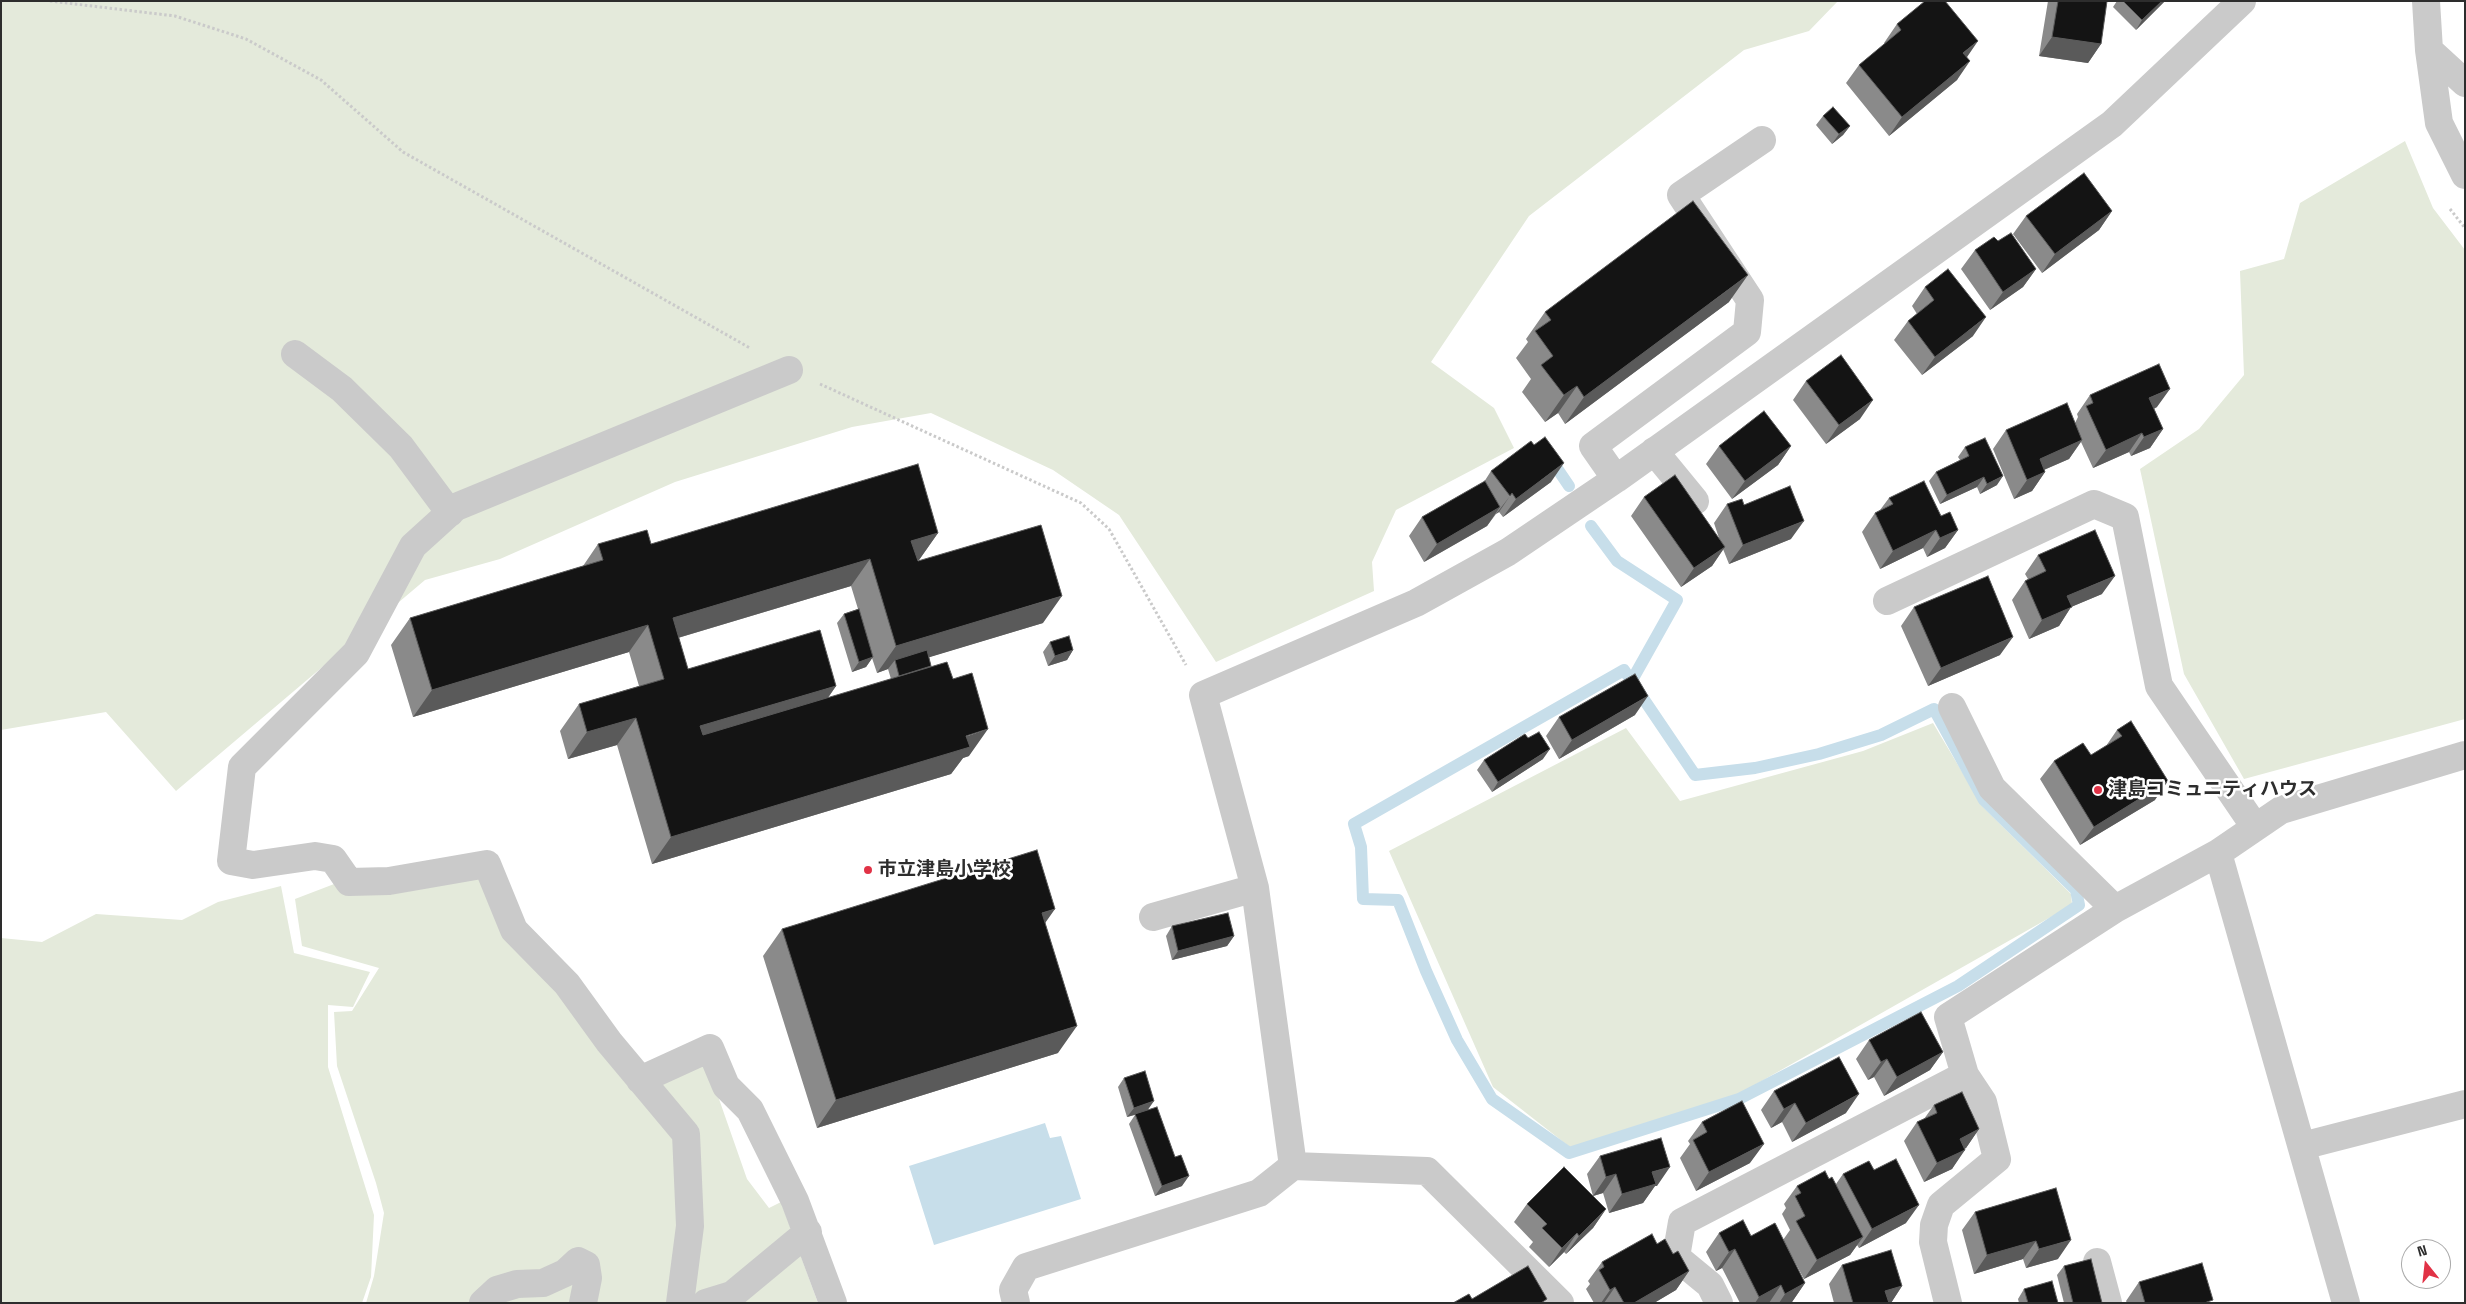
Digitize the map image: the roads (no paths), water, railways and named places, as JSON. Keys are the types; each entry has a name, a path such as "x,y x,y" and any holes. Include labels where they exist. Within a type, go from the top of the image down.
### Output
{"street":[{"path":"1293,1166 1255,888 1203,694 1416,603 1508,552 1616,479 2112,124 2242,1"},
{"path":"2426,1 2429,50 2439,123 2465,175"},
{"path":"2429,50 2465,83"},
{"path":"1616,479 1593,446 1747,332 1750,300 1681,195 1762,140"},
{"path":"295,354 342,389 401,447 450,514"},
{"path":"680,1303 690,1226 686,1134 640,1080 567,984 514,930 487,864 389,881 348,882 333,859 315,856 254,865 231,861 242,767 356,653 414,546 456,508 789,370"},
{"path":"1654,451 1695,502"},
{"path":"1886,601 2094,504 2125,517 2159,686 2255,827"},
{"path":"1952,708 1992,788 2115,909"},
{"path":"1948,1303 1933,1242 1934,1225 1938,1212 1941,1205 1953,1193 1997,1159 1983,1102 1965,1075 1948,1017 2115,909 2218,853 2281,810 2465,755"},
{"path":"2218,853 2346,1303"},
{"path":"1153,917 1255,888"},
{"path":"640,1080 710,1048 726,1086 750,1110 808,1232 833,1303"},
{"path":"1719,1303 1710,1284 1676,1257 1682,1222 1965,1075"},
{"path":"2302,1146 2465,1104"},
{"path":"1016,1303 1014,1290 1026,1267 1259,1193 1293,1166 1427,1171 1560,1303"},
{"path":"706,1303 732,1295 808,1232"},
{"path":"483,1303 496,1290 517,1284 543,1283 565,1274 578,1261 586,1265 588,1278 583,1303"},
{"path":"2097,1262 2108,1303"}],"water":[{"path":"1045,1123 1050,1138 1061,1136 1081,1199 934,1245 909,1166"}],"waterway":[{"path":"1550,458 1569,486"},
{"path":"1591,526 1617,561 1677,600 1631,682"},
{"path":"1624,670 1695,775 1755,768 1819,754 1881,735 1934,709 1984,800 2076,890 2079,905 1958,986 1739,1099 1569,1153 1492,1099 1457,1040 1426,971 1398,900 1363,899 1361,847 1354,824 1624,670"}],"place":[{"name":"津島コミュニティハウス","path":"2098,790"},
{"name":"市立津島小学校","path":"868,870"}]}
